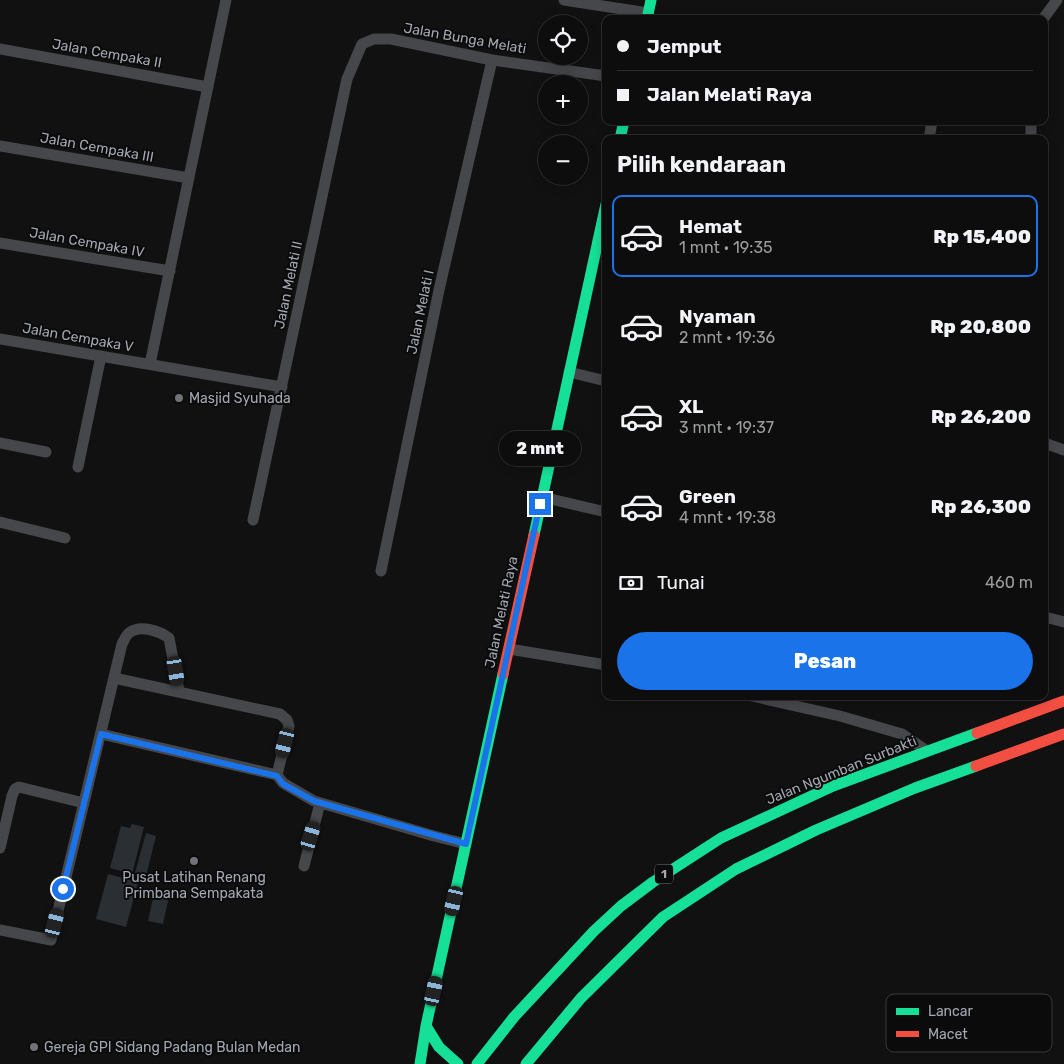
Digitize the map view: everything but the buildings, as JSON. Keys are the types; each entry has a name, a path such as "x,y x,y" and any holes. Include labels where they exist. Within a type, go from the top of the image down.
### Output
{"main road":[{"path":"647,15 651,0"},
{"name":"Jalan Melati Raya","path":"420,1064 426,1026 569,372 602,248"},
{"name":"Jalan Ngumban Surbakti","path":"526,1064 581,998 663,917 736,869 816,830 910,774 928,751 1064,701"},
{"name":"Jalan Ngumban Surbakti","path":"477,1064 514,1017 587,938 621,906 653,882 721,838 833,786 910,774 1064,734"},
{"path":"426,1026 439,1047 458,1064"}],"street":[{"path":"150,364 226,0"},
{"path":"564,0 642,15"},
{"path":"1046,15 1057,0"},
{"name":"Jalan Bunga Melati","path":"356,57 362,44 374,39 391,39 492,60 602,75"},
{"name":"Jalan Cempaka II","path":"0,50 208,87"},
{"name":"Jalan Melati II","path":"253,520 347,79 356,57"},
{"name":"Jalan Melati I","path":"381,571 439,290 492,60"},
{"name":"Jalan Cempaka III","path":"0,146 189,178"},
{"name":"Jalan Cempaka IV","path":"0,243 170,271"},
{"name":"Jalan Cempaka V","path":"0,339 282,387"},
{"path":"78,467 101,356"},
{"path":"569,372 602,380"},
{"path":"0,443 46,452"},
{"path":"1048,444 1064,450"},
{"path":"542,497 602,511"},
{"path":"0,522 65,538"},
{"path":"1048,618 1064,622"},
{"path":"0,930 51,940 122,644 129,633 140,628 155,631 169,638 179,691"},
{"path":"509,649 602,664"},
{"path":"114,678 280,714 287,720 289,726 277,776"},
{"path":"770,700 840,716 902,734 928,751"},
{"path":"101,734 277,776 283,784 320,803 466,844"},
{"path":"0,848 15,789 19,787 84,803"},
{"path":"304,866 320,803"}],"shaded area":[{"path":"132,824 144,827 132,874 110,868 121,826 130,828"},
{"path":"146,833 156,836 146,876 135,873"},
{"path":"108,874 138,882 126,927 96,919"},
{"path":"155,889 170,892 163,924 148,921"}],"traffic: fast":[{"path":"648,15 651,0"},
{"path":"621,135 623,125"},
{"path":"534,535 602,222"},
{"path":"420,1064 426,1026 503,674"},
{"path":"477,1064 514,1017 594,931 621,906 653,882 721,838 833,786 977,733"},
{"path":"526,1064 581,998 663,917 736,869 816,830 915,788 976,766"},
{"path":"426,1026 439,1047 458,1064"}],"traffic: jam":[{"path":"503,674 534,535"},
{"path":"977,733 1064,701"},
{"path":"976,766 1064,734"}],"place":[{"name":"Masjid Syuhada","path":"179,398"},
{"name":"Pusat Latihan Renang Primbana Sempakata","path":"194,861"},
{"name":"Gereja GPI Sidang Padang Bulan Medan","path":"34,1047"}],"route":[{"path":"63,889 101,734 277,776 283,784 314,801 466,844 540,504"}]}
